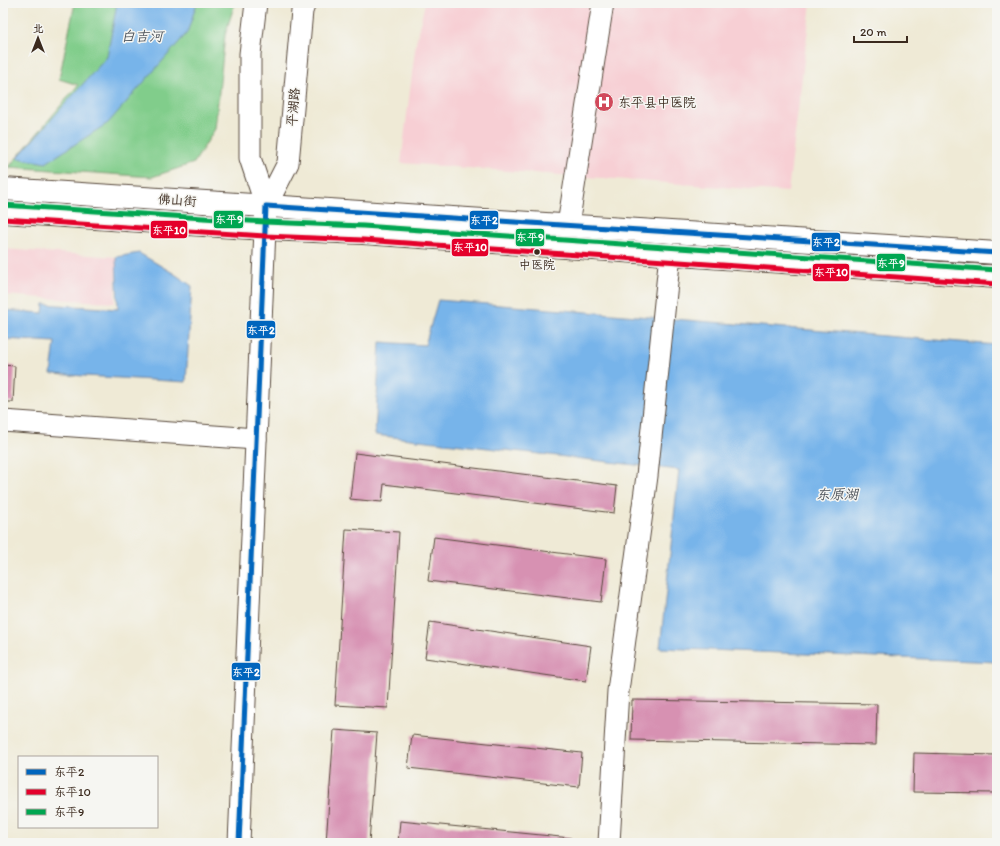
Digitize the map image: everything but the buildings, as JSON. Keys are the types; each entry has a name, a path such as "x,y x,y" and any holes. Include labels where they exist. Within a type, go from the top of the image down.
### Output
{"main road":[{"name":"佛山街","path":"3,189 568,224 997,253"},
{"name":"佛山街","path":"3,212 265,229 363,233 997,276"}],"street":[{"name":"平湖路","path":"239,843 266,206 250,158 250,54 256,3"},
{"name":"平湖路","path":"266,206 288,163 302,11 305,3"},
{"path":"568,224 603,3"},
{"path":"609,843 618,691 647,476 670,254"},
{"path":"3,421 256,439"}],"shaded area":[{"name":"东平县中医院","path":"425,3 811,3 788,192 401,163 416,42"},
{"path":"3,249 116,257 115,303 3,295"}],"green space":[{"path":"75,3 235,3 225,35 215,129 194,163 152,177 9,167 78,85 59,79"}],"water":[{"name":"白吉河","path":"117,3 197,3 187,33 108,123 46,163 17,158 107,57"},
{"path":"139,253 192,286 186,382 51,374 55,342 3,339 3,310 43,313 44,304 118,309 116,257"},
{"name":"东原湖","path":"438,300 997,345 997,662 660,648 679,470 375,435 380,342 425,345"}],"transit line":[{"name":"东平9","path":"3,205 265,222 363,226 997,270"},
{"name":"东平2","path":"239,843 266,206 997,253"},
{"name":"东平10","path":"3,219 265,236 363,240 997,284"}],"place":[{"name":"东平县中医院","path":"604,102"},
{"name":"中医院","path":"537,252"}]}
